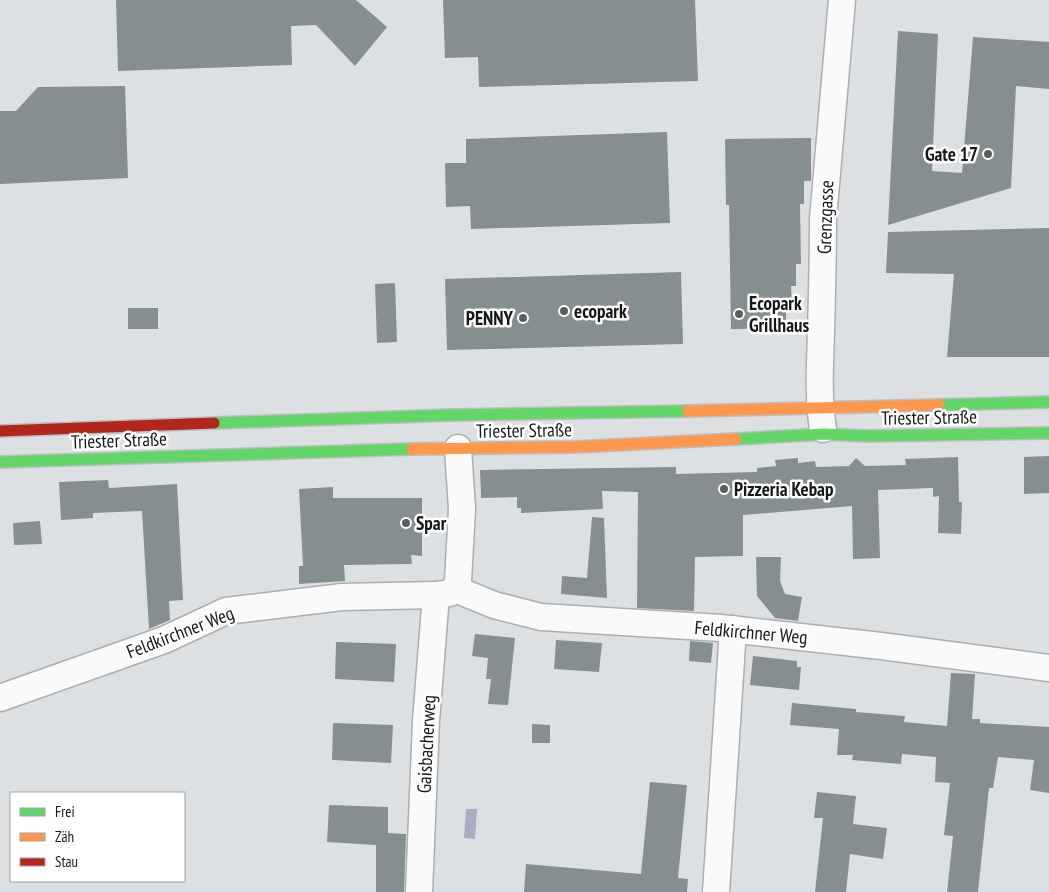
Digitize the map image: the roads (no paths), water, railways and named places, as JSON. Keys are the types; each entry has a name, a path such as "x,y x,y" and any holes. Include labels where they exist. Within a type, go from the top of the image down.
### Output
{"main road":[{"name":"Triester Straße","path":"0,431 461,415 1049,402"},
{"name":"Triester Straße","path":"0,462 257,453 574,447 824,434 868,436 1049,433"}],"street":[{"name":"Grenzgasse","path":"824,434 820,408 819,372 823,252 822,219 842,0"},
{"path":"446,592 458,581 462,509 458,448"},
{"name":"Feldkirchner Weg","path":"0,698 164,640 226,610 342,597 446,592 541,617 733,629 1049,668"},
{"name":"Gaisbacherweg","path":"420,892 426,721 446,592"},
{"path":"716,892 733,629"}],"water":[{"path":"466,809 477,809 475,839 464,838"}],"place":[{"name":"Gate 17","path":"988,154"},
{"name":"ecopark","path":"564,311"},
{"name":"Ecopark Grillhaus","path":"739,314"},
{"name":"PENNY","path":"523,318"},
{"name":"Pizzeria Kebap","path":"724,489"},
{"name":"Spar","path":"406,523"}]}
